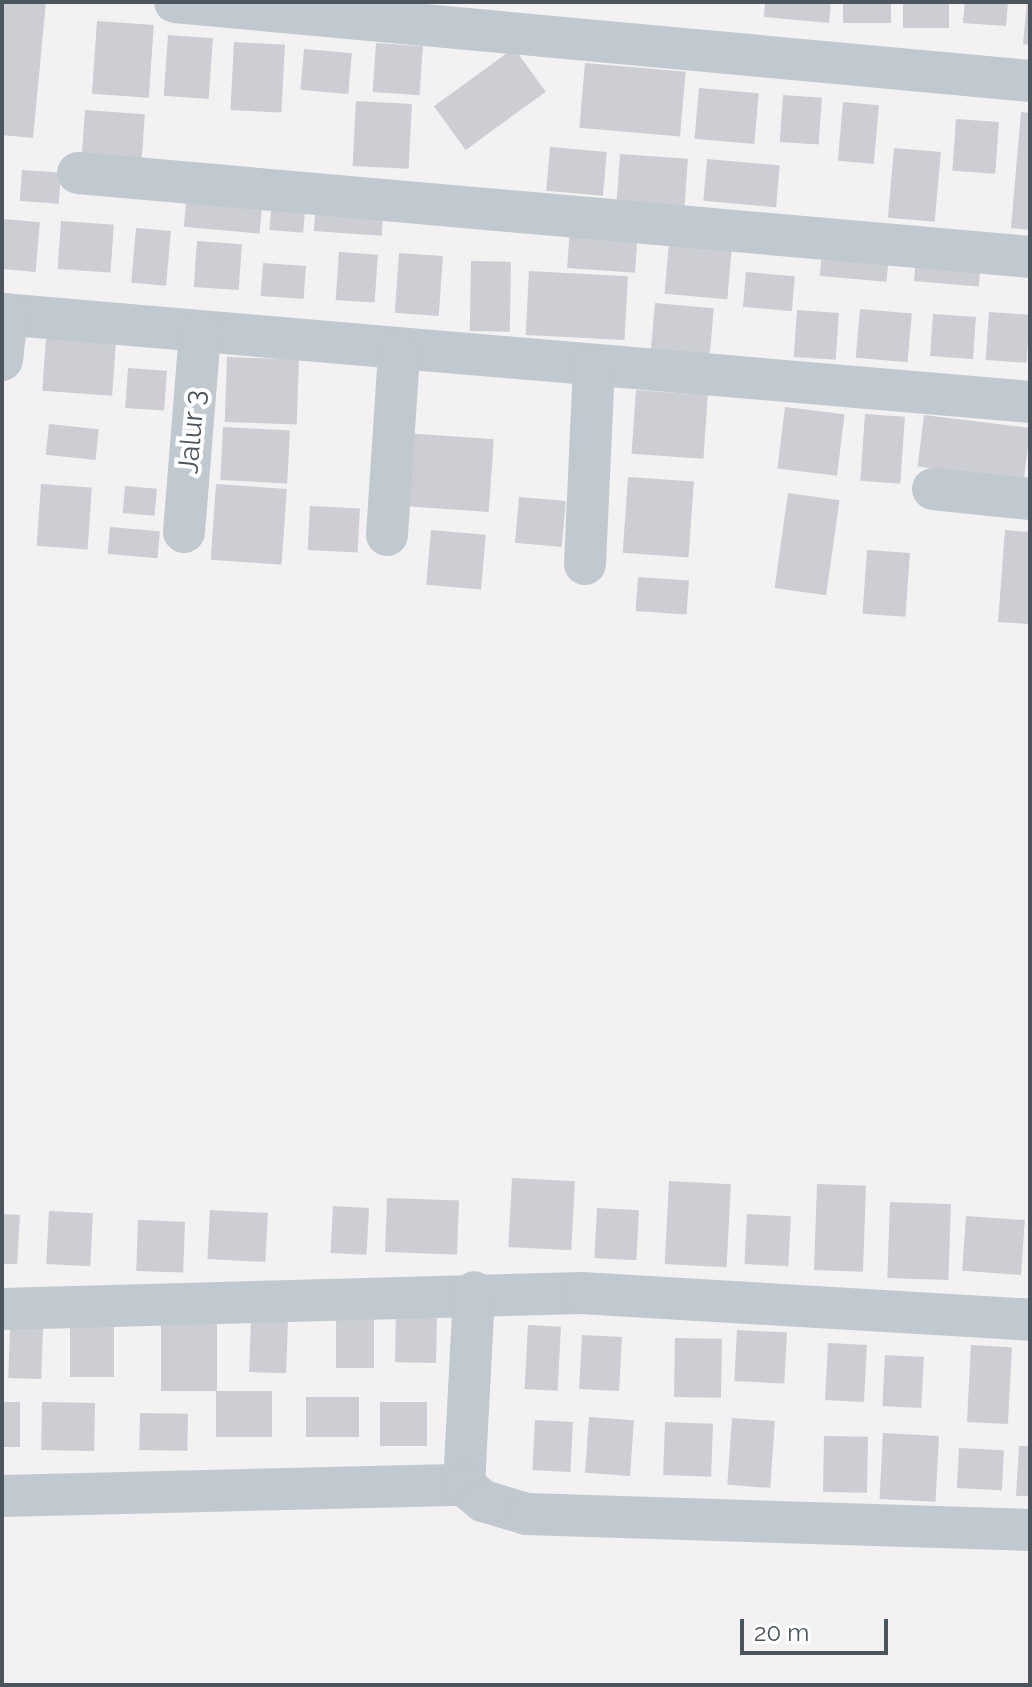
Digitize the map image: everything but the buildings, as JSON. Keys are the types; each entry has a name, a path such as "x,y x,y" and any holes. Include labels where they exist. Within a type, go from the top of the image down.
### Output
{"street":[{"path":"175,2 1030,81"},
{"path":"78,173 1030,257"},
{"path":"2,360 5,314 399,352 1030,402"},
{"name":"Jalur 3","path":"184,532 200,332"},
{"path":"387,535 399,352"},
{"path":"585,564 594,367"},
{"path":"933,489 1030,499"},
{"path":"2,1309 474,1292 581,1293 1030,1320"},
{"path":"464,1485 474,1292"},
{"path":"2,1496 464,1485 501,1509 527,1514 1030,1530"}]}
